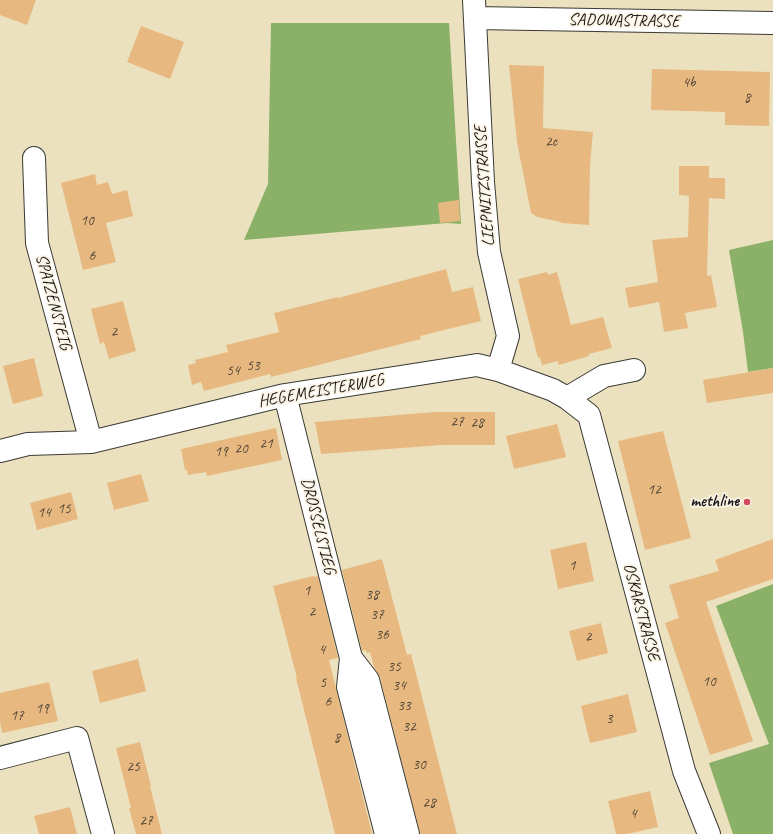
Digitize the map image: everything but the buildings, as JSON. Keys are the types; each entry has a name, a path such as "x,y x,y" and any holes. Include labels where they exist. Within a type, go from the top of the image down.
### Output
{"street":[{"name":"SADOWASTRASSE","path":"475,9 773,23"},
{"name":"LIEPNITZSTRASSE","path":"475,9 483,182 488,244 508,336 498,370"},
{"name":"SPATZENSTEIG","path":"34,158 38,243 90,442"},
{"name":"HEGEMEISTERWEG","path":"0,451 28,444 90,442 285,395 477,365 498,370 553,390 567,398"},
{"path":"567,398 604,376 634,370"},
{"name":"DROSSELSTIEG","path":"285,395 351,658 348,687 386,834"},
{"name":"OSKARSTRASSE","path":"567,398 589,415 684,771 709,834"},
{"name":"DROSSELSTIEG","path":"351,658 368,680 408,834"},
{"path":"0,758 77,738 104,834"}],"green space":[{"path":"271,23 449,23 461,224 447,223 244,240 268,184"},
{"path":"773,240 773,368 748,372 743,332 729,250"},
{"path":"773,584 773,834 733,834 709,763 769,744 716,606"}],"place":[{"name":"methline","path":"747,502"}]}
